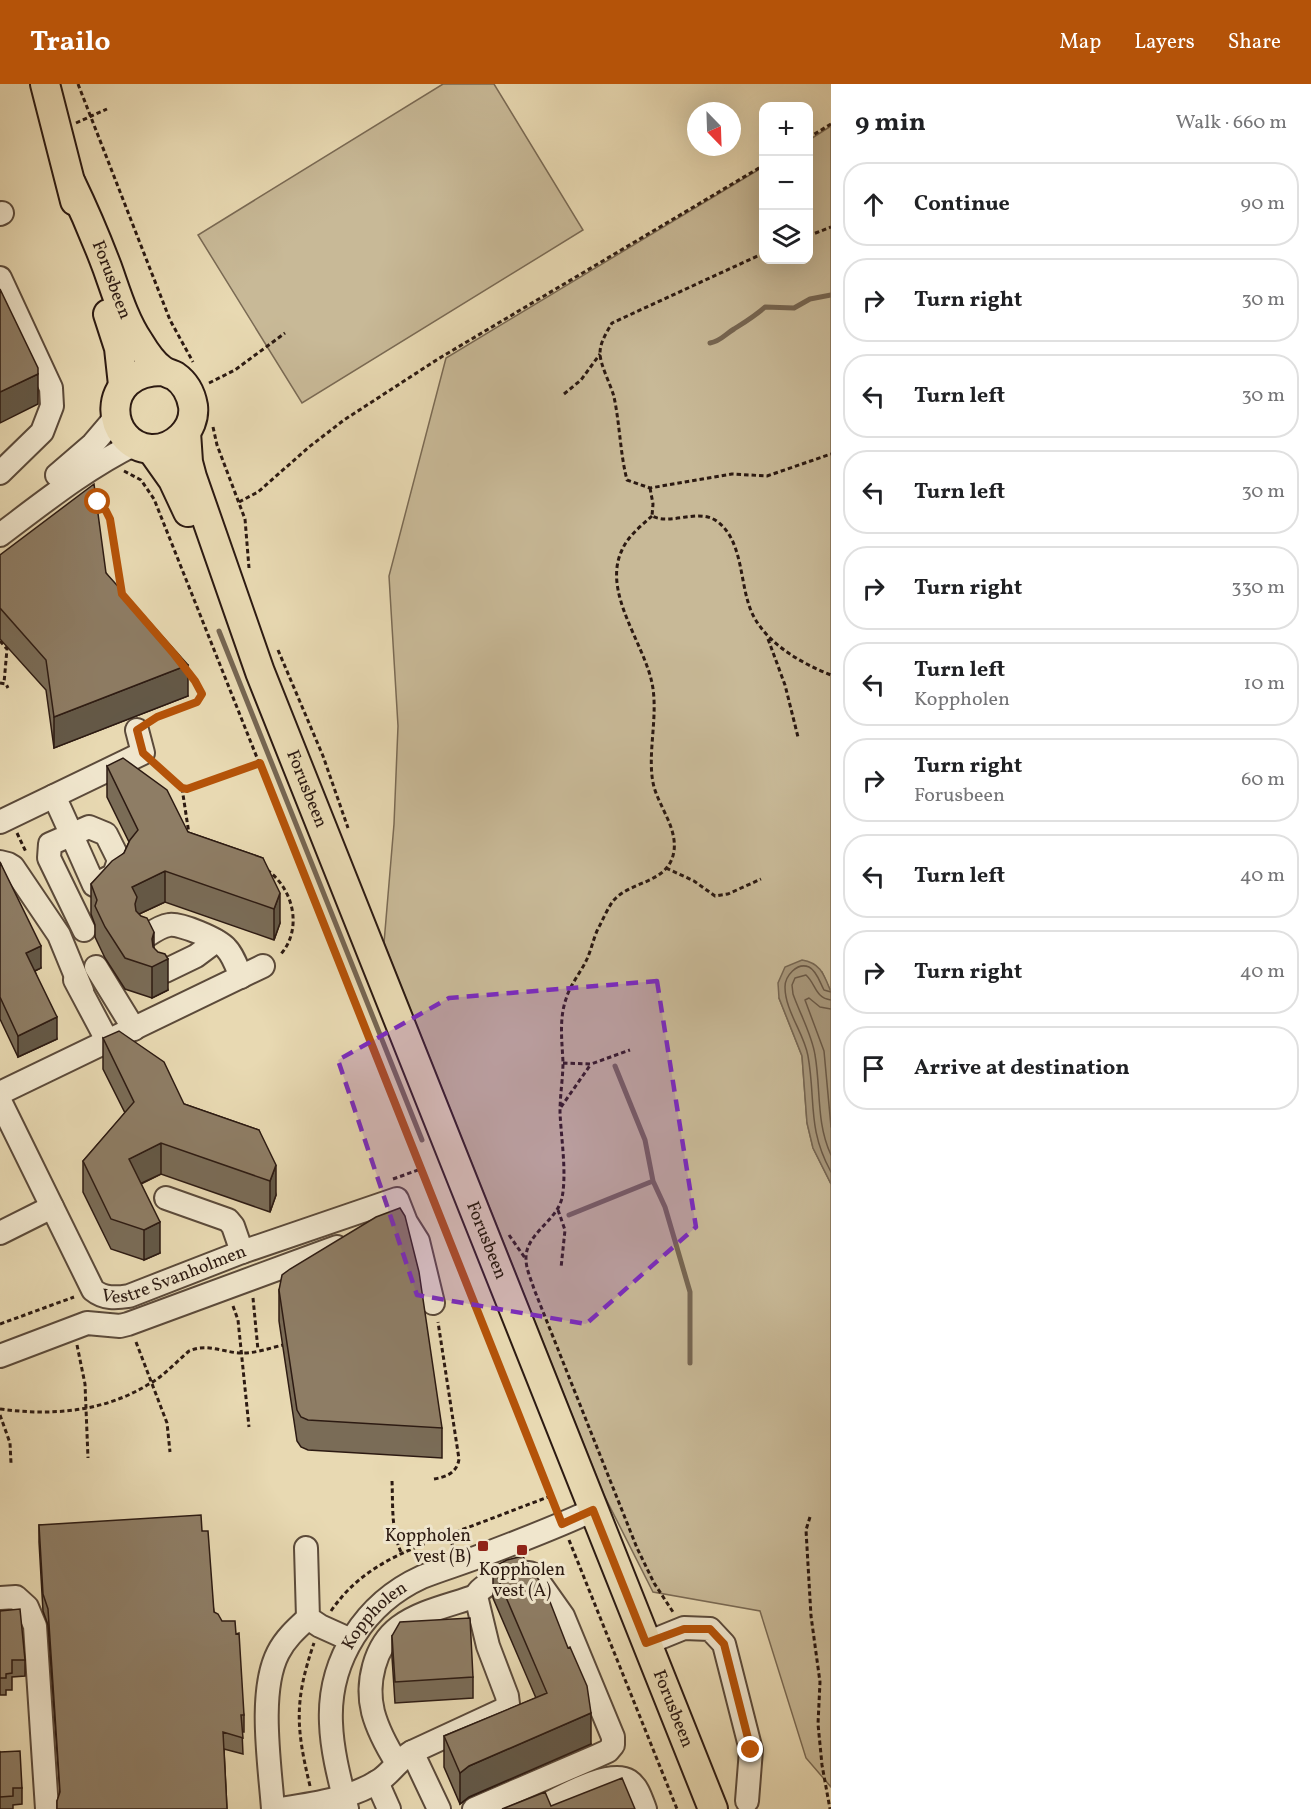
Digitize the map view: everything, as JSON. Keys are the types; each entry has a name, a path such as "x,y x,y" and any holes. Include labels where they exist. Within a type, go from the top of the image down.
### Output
{"main road":[{"name":"Forusbeen","path":"45,84 92,266 119,348 123,385"},
{"name":"Forusbeen","path":"71,183 92,228 132,330 148,356 163,371"},
{"path":"148,371 163,371 193,380 192,420 199,429 164,448 143,446 126,437 119,428 115,406 118,395 123,385 135,376 148,371"},
{"name":"Forusbeen","path":"199,429 188,462 260,672 713,1809"},
{"name":"Forusbeen","path":"143,446 173,480 260,672"}],"street":[{"path":"0,278 51,388 52,406 42,432 0,473"},
{"path":"0,517 79,457 116,417"},
{"path":"0,535 105,458 143,446"},
{"path":"0,822 143,753 137,730"},
{"path":"54,796 72,835 50,844 49,858 84,930"},
{"path":"0,862 13,867 46,917 50,937 82,991 108,1042"},
{"path":"148,935 163,927 177,925 216,940 225,946 241,977"},
{"path":"165,971 196,956 216,940"},
{"path":"0,1093 263,966"},
{"path":"96,967 134,1029"},
{"name":"Vestre Svanholmen","path":"0,1101 93,1290 106,1297 129,1296 242,1252 397,1199 396,1226 418,1241 433,1303"},
{"path":"166,1198 228,1220 233,1226 242,1252"},
{"path":"0,1233 52,1207"},
{"path":"0,1356 87,1323 120,1326 128,1324 353,1241"},
{"path":"103,1323 106,1297"},
{"name":"Koppholen","path":"345,1802 331,1723 332,1693 338,1667 351,1640 368,1616 402,1588 423,1577 593,1510"},
{"path":"273,1809 267,1722 268,1696 276,1656 286,1640 308,1618 306,1548"},
{"path":"280,1809 345,1802 377,1782 404,1757 502,1712 508,1704 507,1696 488,1646 482,1555"},
{"path":"439,1809 404,1757 377,1726 372,1710 371,1688 374,1665 379,1651 399,1627 416,1617 484,1590 524,1571 534,1575 563,1616 613,1737 613,1745 608,1751 474,1809"},
{"path":"0,1598 16,1597 27,1607 35,1626 47,1809"},
{"path":"308,1618 351,1640"},
{"path":"646,1643 684,1629 710,1629 724,1644 751,1750 747,1801"},
{"path":"537,1809 600,1780 618,1777 628,1780 634,1786 645,1809"},
{"path":"377,1782 389,1809"}],"path":[{"path":"78,84 193,380 235,370 285,333"},
{"path":"56,129 107,109"},
{"path":"813,135 831,124"},
{"path":"199,429 217,446 240,502 258,492 344,420 438,359 759,168"},
{"path":"813,234 831,227"},
{"path":"564,394 581,380 600,354 605,335 612,323 759,255"},
{"path":"600,354 614,395 621,433 622,462 627,480 650,488 732,474 767,476 831,454"},
{"path":"123,471 141,480 154,499 677,1809"},
{"path":"650,488 653,504 652,516 633,533 622,549 616,571 616,582 621,603 652,683 655,715 652,765 654,786 673,834 674,850 671,862 666,868 654,878 627,891 614,901 599,927 586,960 566,999 561,1031 563,1063 560,1109 563,1189 558,1210 529,1245 525,1258 528,1272 637,1548 654,1583 684,1629"},
{"path":"86,506 98,502 106,511 116,550 120,589 125,599"},
{"path":"652,516 660,520 696,516 715,520 727,530 736,551 748,605 768,637 785,685 798,737"},
{"path":"768,637 807,665 831,675"},
{"path":"0,641 7,649 2,683 8,688"},
{"path":"137,730 157,717 188,706 201,698 201,688 181,663"},
{"path":"143,753 182,788 190,837"},
{"path":"182,788 196,787 260,763"},
{"path":"260,865 276,876 284,888 294,919 286,949 277,958 263,966"},
{"path":"666,868 694,881 715,896 728,894 761,879"},
{"path":"563,1063 591,1064 630,1050"},
{"path":"560,1109 591,1064"},
{"path":"558,1210 565,1230 561,1268"},
{"path":"237,1283 254,1300 258,1350"},
{"path":"237,1283 238,1320 249,1427"},
{"path":"0,1324 83,1293"},
{"path":"433,1303 437,1313 459,1458 458,1464 449,1475 434,1479"},
{"path":"128,1324 167,1423 170,1452"},
{"path":"72,1329 82,1366 87,1409 88,1458"},
{"path":"0,1409 31,1414 87,1409 116,1401 152,1383 189,1351 196,1348 207,1347 242,1353 283,1346"},
{"path":"0,1415 10,1443 12,1463"},
{"path":"392,1481 394,1526 402,1552"},
{"path":"810,1517 806,1530 811,1616 820,1682 818,1724 830,1809"}],"highlighted area":[{"path":"657,981 696,1227 586,1324 417,1295 338,1060 449,998"}],"shaded area":[{"path":"443,84 494,84 583,230 302,403 198,235"},
{"path":"831,126 831,992 822,972 779,998 802,1056 807,1123 813,1148 831,1184 831,1787 806,1758 760,1611 653,1592 604,1495 384,943 394,824 398,726 389,576 446,358 759,169 759,264 813,264 813,137"}],"water":[{"path":"802,960 818,967 831,992 831,1184 813,1148 807,1123 802,1056 779,998 778,983 785,967"}],"building":[{"path":"0,289 38,368 38,374 0,392"},
{"path":"94,484 106,573 188,665 54,717 46,660 0,608 0,555"},
{"path":"123,758 167,790 188,832 263,858 280,893 274,909 165,871 132,887 137,897 136,911 147,918 154,932 153,947 165,954 168,959 152,967 125,958 105,927 95,906 97,900 91,884 112,861 124,853 138,830 107,766"},
{"path":"0,862 41,946 26,953 57,1017 18,1036 0,997"},
{"path":"119,1031 164,1062 184,1104 259,1130 276,1165 270,1181 161,1143 129,1159 160,1222 144,1230 111,1219 83,1161 134,1102 103,1038"},
{"path":"400,1208 405,1216 419,1272 442,1428 308,1420 301,1417 297,1410 279,1290 282,1275 376,1217"},
{"path":"201,1515 202,1531 208,1531 214,1612 222,1621 235,1621 236,1634 239,1633 244,1715 241,1715 243,1738 223,1732 227,1809 57,1809 60,1792 48,1609 43,1594 39,1525"},
{"path":"523,1556 545,1589 568,1648 570,1647 587,1686 591,1713 469,1766 460,1773 444,1736 547,1693 493,1567"},
{"path":"20,1609 25,1660 12,1660 12,1673 6,1674 6,1678 0,1678 0,1611"},
{"path":"470,1618 473,1677 395,1682 392,1636 400,1622"},
{"path":"20,1751 22,1788 13,1788 13,1796 0,1797 0,1752"},
{"path":"622,1778 635,1809 502,1809 545,1792 551,1806"}],"waterway":[{"path":"710,343 720,339 765,307 794,308 810,299 831,295"},
{"path":"219,631 422,1140"},
{"path":"615,1066 645,1140 653,1181 665,1207 690,1292 690,1363"},
{"path":"569,1215 653,1181"}],"place":[{"name":"Koppholen vest (B)","path":"483,1546"},
{"name":"Koppholen vest (A)","path":"522,1550"}],"route":[{"path":"98,502 110,519 122,594 201,688 201,698 197,702 157,717 137,730 143,753 182,788 187,789 260,763 562,1524 593,1510 646,1643 684,1629 710,1629 724,1644 751,1750"}]}
